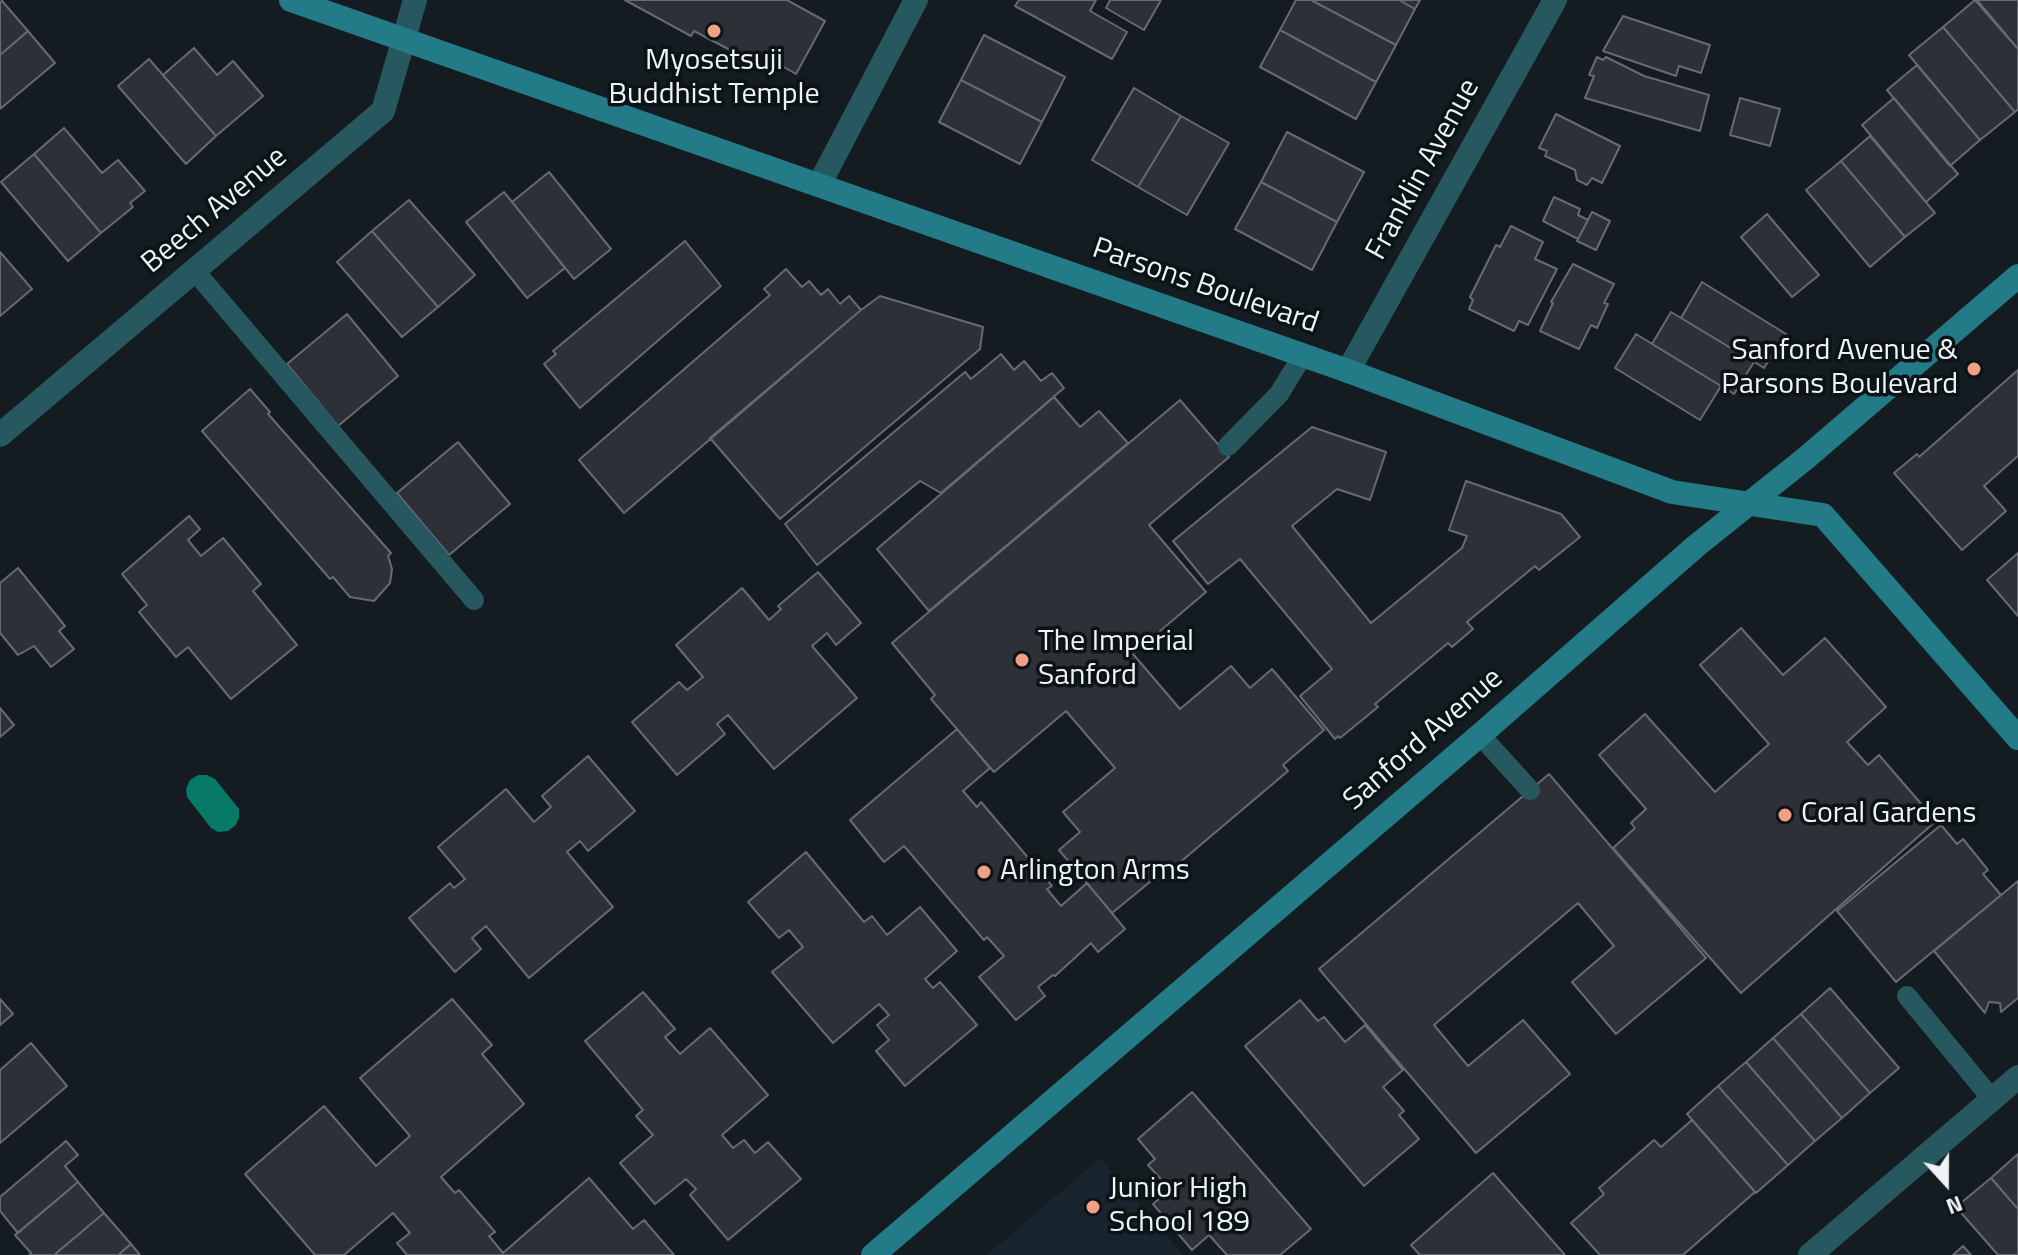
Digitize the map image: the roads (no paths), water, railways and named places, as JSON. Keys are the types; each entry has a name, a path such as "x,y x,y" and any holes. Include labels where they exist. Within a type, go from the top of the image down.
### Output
{"street":[{"name":"Parsons Boulevard","path":"291,0 1348,371 1672,492 1823,515 2018,738"},
{"name":"Beech Avenue","path":"0,435 383,111 415,0"},
{"path":"819,185 916,0"},
{"name":"Franklin Avenue","path":"1348,371 1555,0"},
{"name":"Sanford Avenue","path":"873,1255 1696,546 2018,276"},
{"path":"1810,1255 2018,1077"}],"lane":[{"path":"194,270 474,600"},
{"path":"1228,446 1279,394 1303,355"},
{"path":"1480,735 1530,790"},
{"path":"1907,996 1992,1099"}],"place":[{"name":"Myosetsuji Buddhist Temple","path":"714,31"},
{"name":"Sanford Avenue & Parsons Boulevard","path":"1974,369"},
{"name":"The Imperial Sanford","path":"1022,660"},
{"name":"Coral Gardens","path":"1785,815"},
{"name":"Arlington Arms","path":"984,872"},
{"name":"Junior High School 189","path":"1093,1207"}]}
